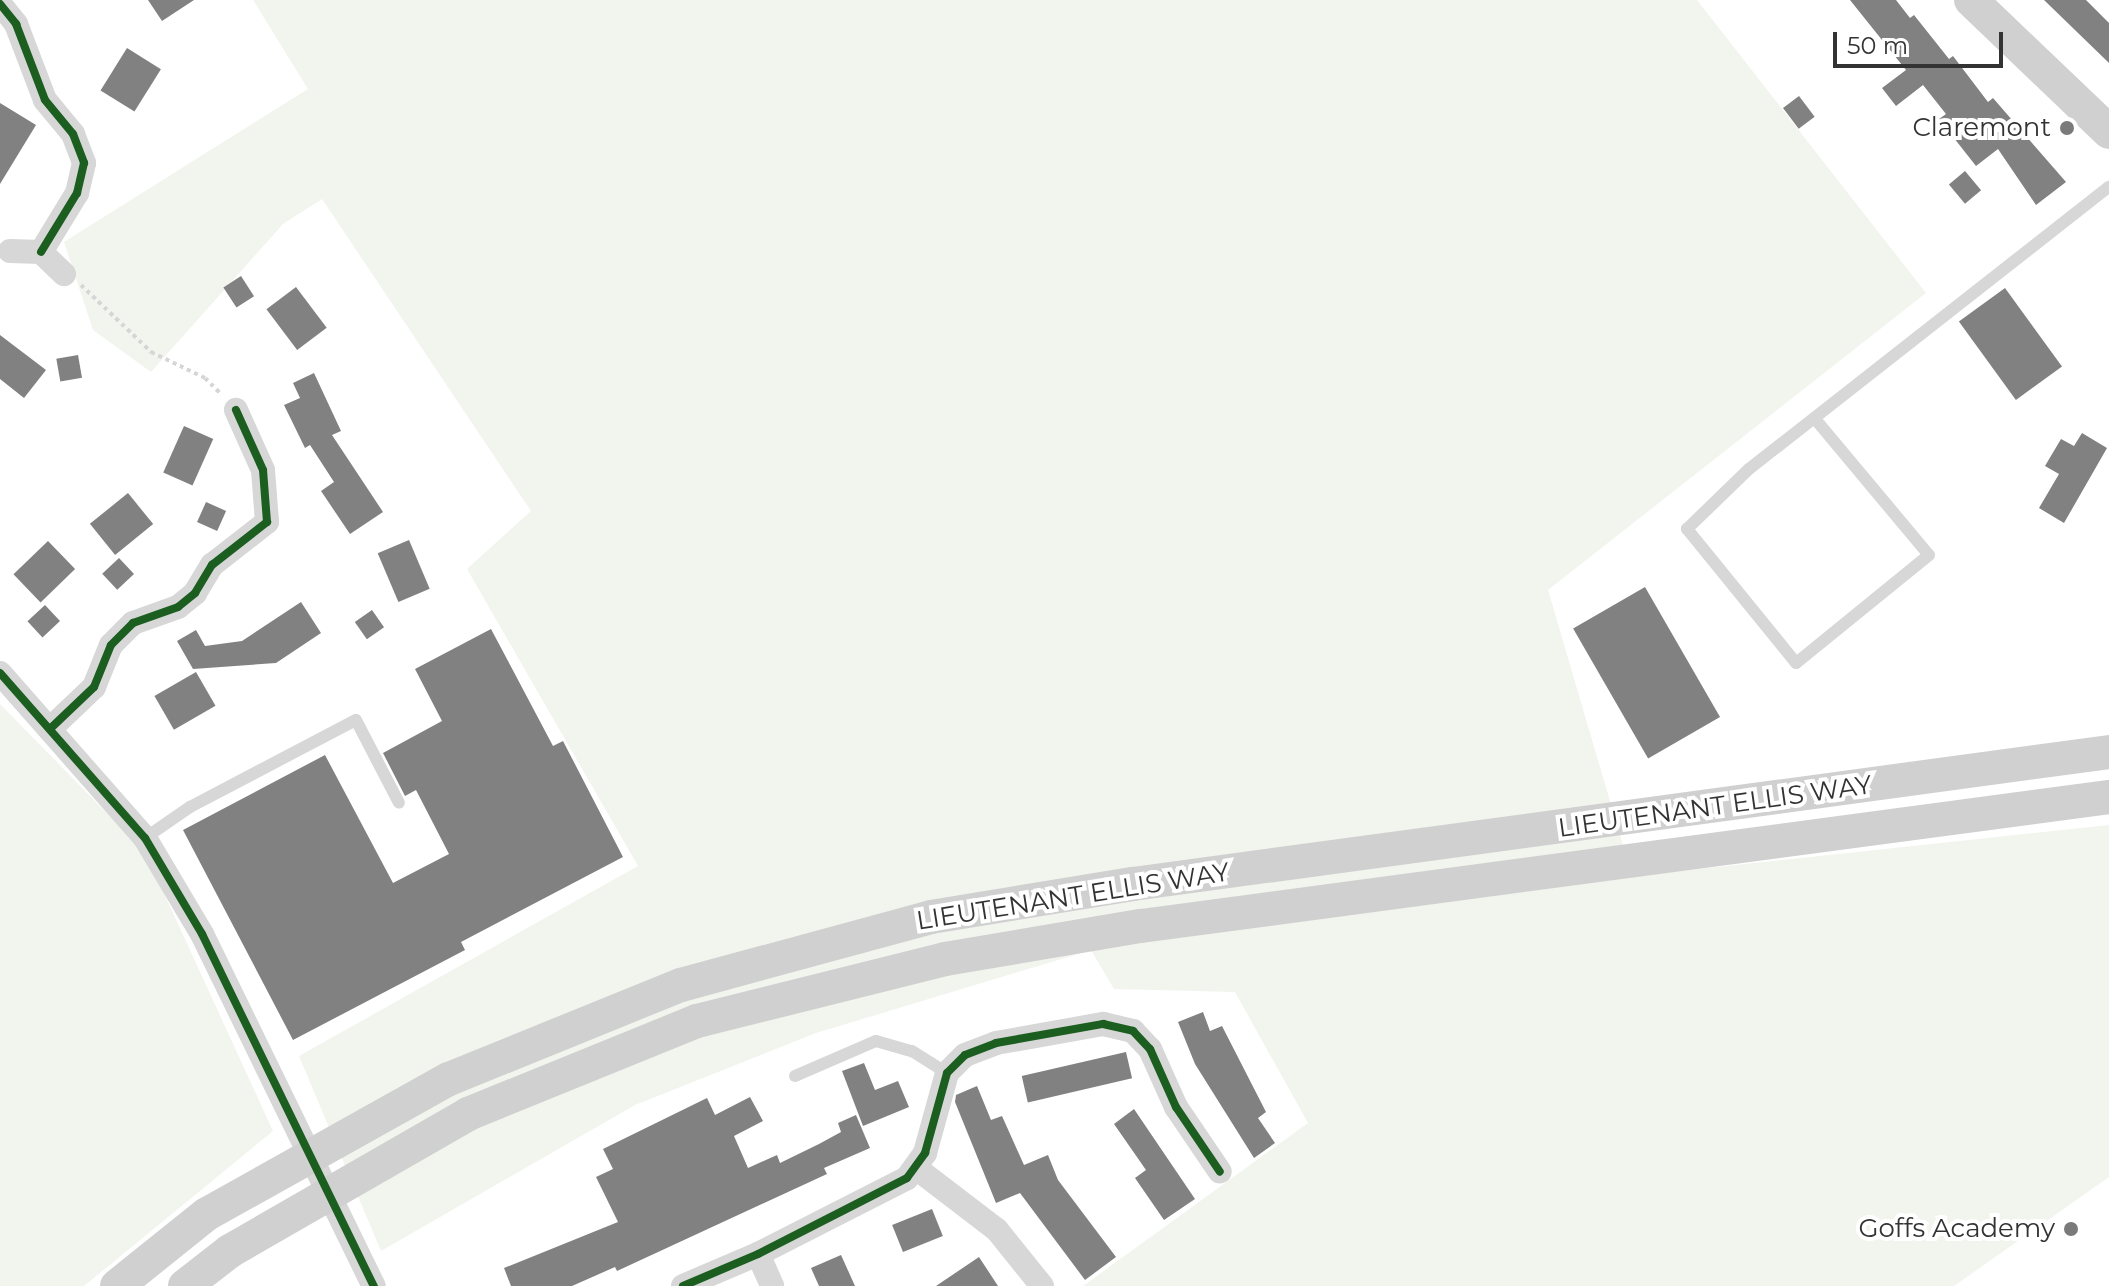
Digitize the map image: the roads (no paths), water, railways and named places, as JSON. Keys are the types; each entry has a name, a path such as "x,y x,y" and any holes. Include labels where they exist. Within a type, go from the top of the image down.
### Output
{"main road":[{"path":"1971,0 2109,132"},
{"name":"LIEUTENANT ELLIS WAY","path":"117,1286 207,1214 449,1079 681,985 931,917 1133,884 2109,752"},
{"name":"LIEUTENANT ELLIS WAY","path":"185,1286 230,1251 468,1114 713,1017 945,959 1141,926 2109,797"}],"street":[{"path":"0,4 16,24 45,100 73,134 84,163 77,193 41,252"},
{"path":"10,251 41,252 64,274"},
{"path":"52,727 94,687 111,645 133,623 178,607 195,593 212,565 267,522 263,470 236,410"},
{"path":"0,673 52,727 145,838 202,934 371,1280"},
{"path":"683,1286 881,1195 916,1168 947,1073 965,1055 996,1043 1119,1026 1150,1049 1176,1107 1220,1172"},
{"path":"916,1168 997,1230 1042,1286"},
{"path":"758,1254 772,1286"}],"lane":[{"path":"1816,420 1929,555 1796,663 1687,529 1749,469 1816,420 2109,187"},
{"path":"145,838 190,807 356,720 399,803"},
{"path":"795,1076 876,1041 912,1051 947,1073"}],"place":[{"name":"Claremont","path":"2067,128"},
{"name":"Goffs Academy","path":"2071,1229"}]}
